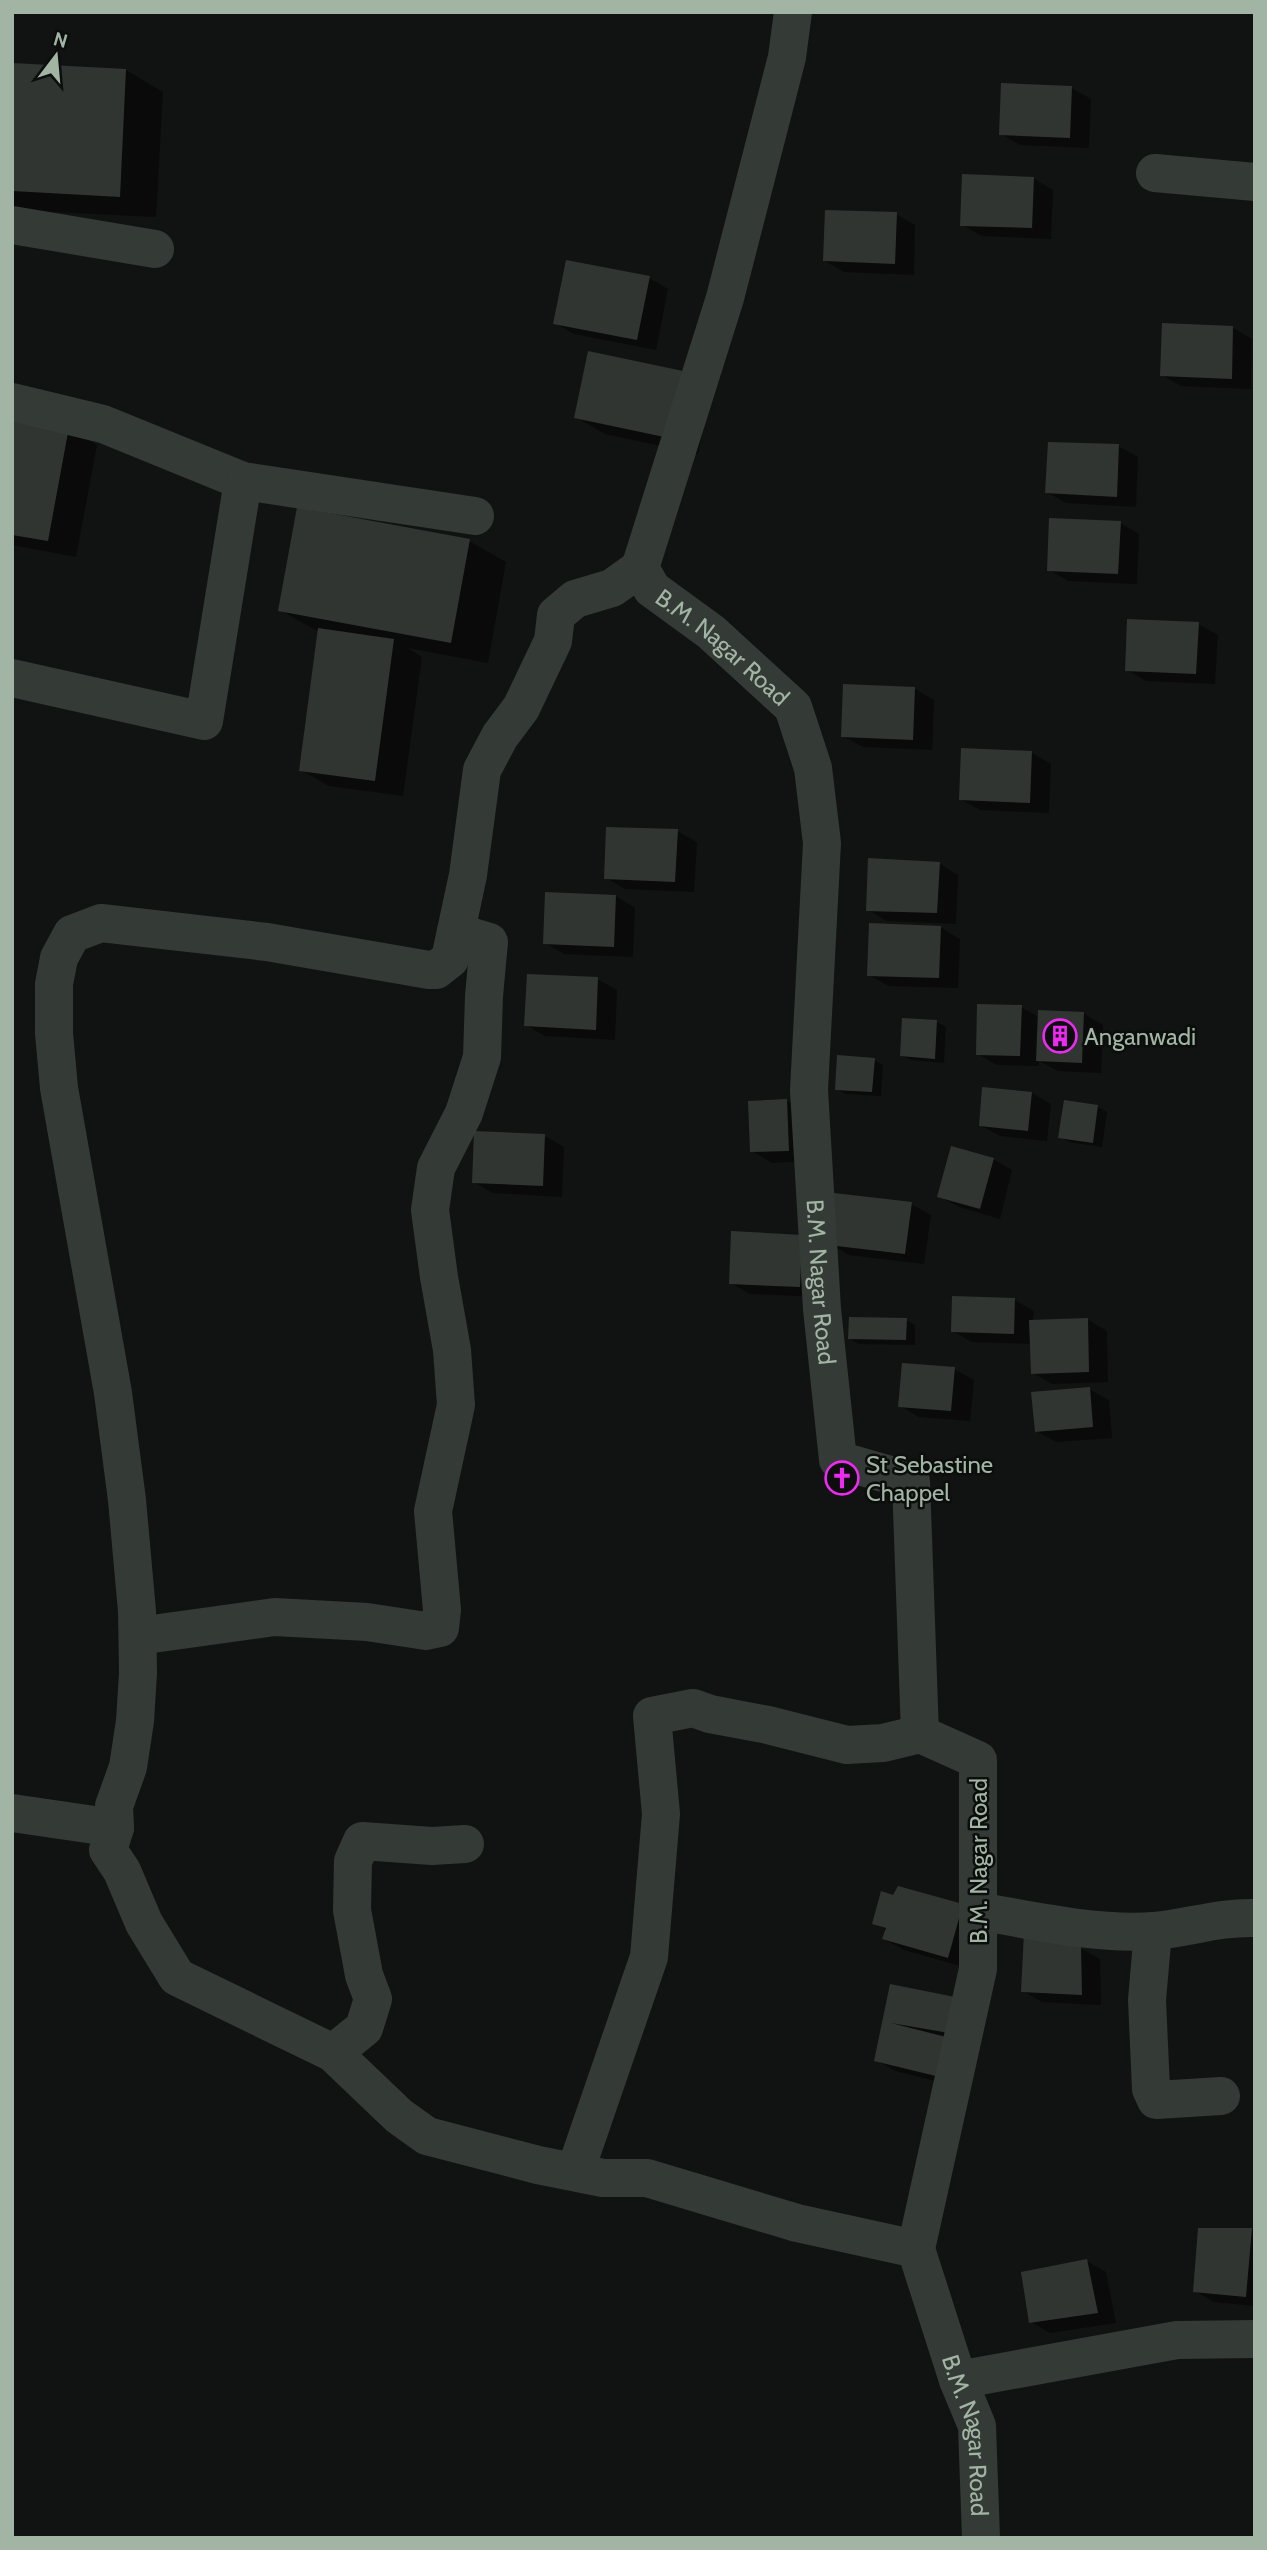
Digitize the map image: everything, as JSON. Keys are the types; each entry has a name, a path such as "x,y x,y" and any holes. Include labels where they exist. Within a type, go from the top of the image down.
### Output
{"street":[{"name":"B.M. Nagar Road","path":"793,12 787,57 725,298 640,568 652,589 711,632 793,707 813,768 822,843 809,1090 822,1309 838,1460 911,1481 920,1734 978,1760 978,1969 916,2249 958,2379 977,2426 981,2538"},
{"path":"1155,173 1255,182"},
{"path":"12,225 155,249"},
{"path":"12,402 103,424 243,481 475,516"},
{"path":"12,678 204,721 243,481"},
{"path":"640,568 612,588 575,599 556,614 553,641 522,708 500,736 482,770 468,875 450,960 436,970 267,942 101,923 72,934 63,947 54,984 55,1060 113,1393 127,1500 138,1636 135,1721 128,1767 114,1806 115,1828 108,1850 122,1871 144,1923 177,1977 333,2053 399,2116 427,2136 603,2178 647,2178 797,2223 916,2249"},
{"path":"138,1636 275,1617 367,1622 426,1631 440,1628 442,1610 433,1511 456,1405 452,1350 430,1210 436,1168 464,1113 482,1057 489,942 456,932"},
{"path":"575,2172 649,1957 661,1814 652,1716 693,1708 846,1745 883,1742 920,1734"},
{"path":"12,1813 115,1828"},
{"path":"333,2053 364,2028 373,1999 364,1975 352,1910 353,1861 356,1850 362,1841 432,1846 465,1844"},
{"path":"978,1911 1073,1928 1153,1931 1236,1917 1255,1918"},
{"path":"1153,1931 1147,2000 1151,2089 1156,2100 1220,2096"},
{"path":"958,2379 1177,2340 1255,2339"}],"building":[{"path":"12,63 126,69 120,197 12,191"},
{"path":"1001,83 1072,86 1070,138 999,135"},
{"path":"962,174 1034,177 1032,228 960,226"},
{"path":"825,210 897,212 895,264 823,261"},
{"path":"566,260 650,276 637,340 553,324"},
{"path":"1162,323 1233,326 1232,379 1160,376"},
{"path":"588,351 683,371 669,438 574,418"},
{"path":"12,416 69,427 48,541 12,535"},
{"path":"1048,442 1119,444 1117,497 1045,493"},
{"path":"297,507 470,539 451,643 278,611"},
{"path":"1049,518 1121,521 1118,574 1047,571"},
{"path":"1127,619 1199,622 1196,674 1125,671"},
{"path":"318,628 394,639 375,781 299,771"},
{"path":"843,684 915,687 913,740 841,737"},
{"path":"961,748 1032,751 1030,803 959,800"},
{"path":"606,827 678,829 675,882 604,879"},
{"path":"868,858 940,862 937,913 866,911"},
{"path":"545,892 616,895 614,947 543,944"},
{"path":"869,923 941,926 939,978 867,976"},
{"path":"527,974 598,977 596,1030 524,1026"},
{"path":"977,1004 1022,1005 1020,1056 976,1055"},
{"name":"Anganwadi","path":"1038,1010 1084,1012 1082,1063 1036,1061"},
{"path":"902,1018 937,1020 935,1059 900,1056"},
{"path":"837,1055 875,1058 872,1092 835,1090"},
{"path":"982,1087 1032,1092 1028,1131 979,1126"},
{"path":"787,1099 789,1151 750,1152 748,1101"},
{"path":"1064,1100 1098,1105 1093,1143 1058,1138"},
{"path":"474,1131 545,1134 543,1186 472,1183"},
{"path":"951,1146 994,1158 980,1209 937,1197"},
{"path":"834,1193 912,1202 905,1254 828,1245"},
{"path":"731,1231 802,1235 800,1287 729,1284"},
{"path":"952,1296 1015,1298 1014,1334 951,1332"},
{"path":"849,1317 907,1318 906,1340 848,1339"},
{"path":"1088,1318 1089,1372 1031,1374 1029,1320"},
{"path":"902,1363 955,1367 951,1411 898,1407"},
{"path":"1090,1387 1093,1427 1035,1432 1031,1392"},
{"path":"898,1886 963,1904 948,1958 882,1939 886,1928 872,1924 881,1891 893,1895"},
{"path":"1024,1933 1081,1946 1082,1995 1021,1992"},
{"path":"890,1984 955,1997 949,2033 891,2023 954,2039 944,2078 874,2061"},
{"path":"1198,2228 1252,2228 1246,2297 1193,2292"},
{"path":"1087,2259 1098,2313 1029,2323 1021,2272"}],"place":[{"name":"Anganwadi","path":"1060,1036"},
{"name":"St Sebastine Chappel","path":"842,1478"}]}
